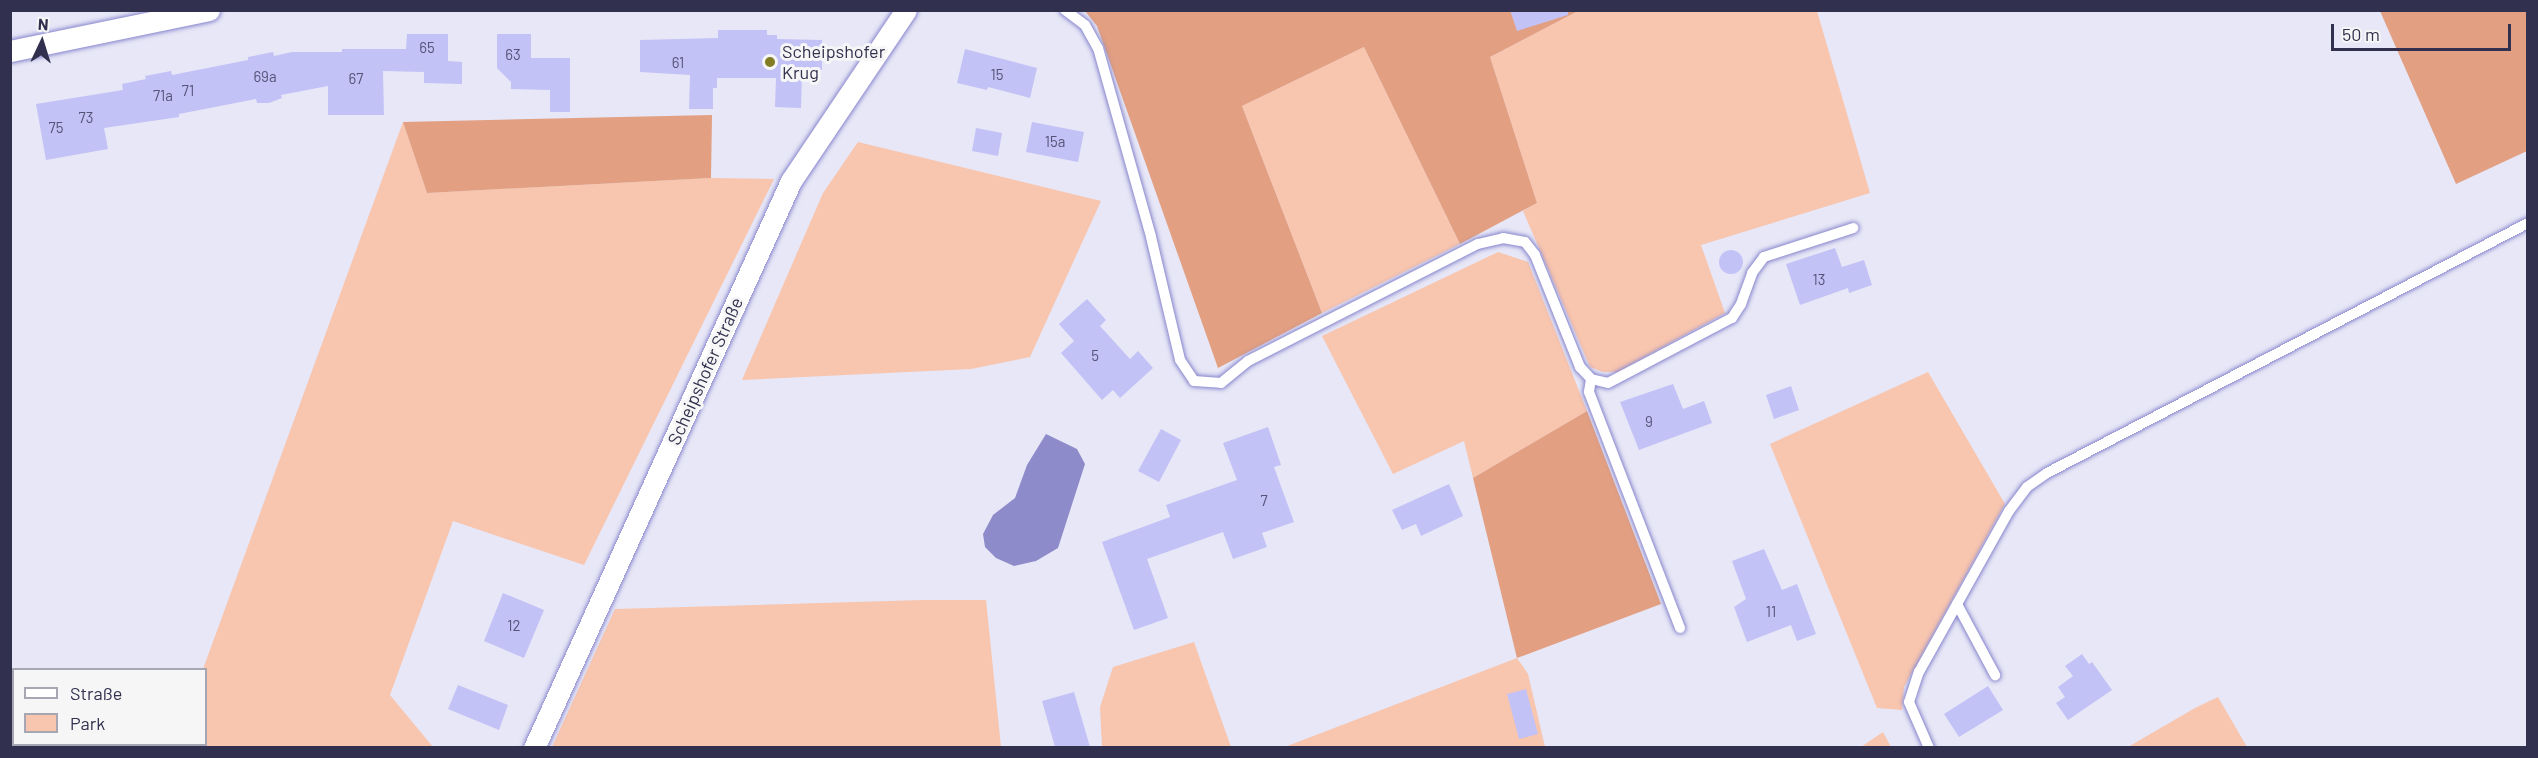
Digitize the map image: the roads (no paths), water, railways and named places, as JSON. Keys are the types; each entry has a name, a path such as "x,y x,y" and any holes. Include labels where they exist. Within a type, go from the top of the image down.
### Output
{"street":[{"path":"10,51 208,10"},
{"name":"Scheipshofer Straße","path":"534,747 790,181 906,10"}],"lane":[{"path":"1065,10 1085,25 1098,48 1151,237 1180,360 1194,381 1221,383 1248,361 1478,244 1503,238 1525,242 1535,255 1580,367 1591,379 1608,383 1731,318 1741,304 1752,273 1764,257 1852,228"},
{"path":"1929,747 1909,702 1919,672 2009,511 2026,487 2047,472 2528,223"},
{"path":"1591,379 1589,393 1680,628"},
{"path":"1957,604 1995,675"}],"place":[{"name":"Scheipshofer Krug","path":"770,62"}]}
